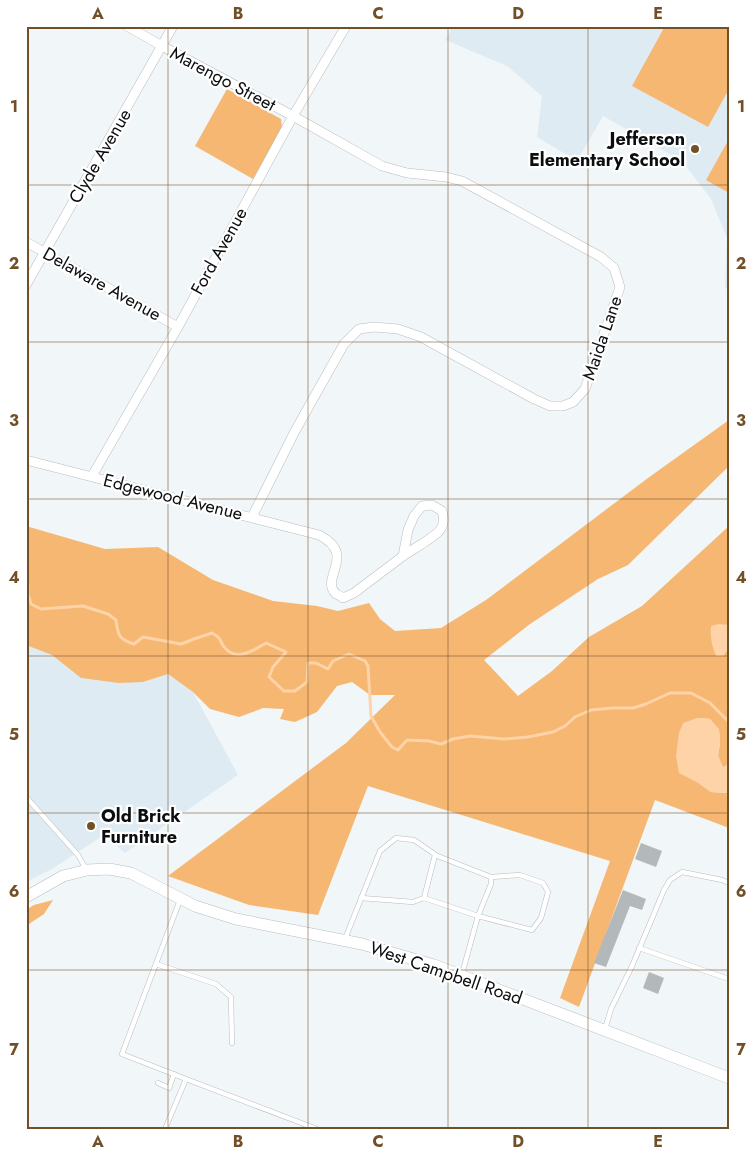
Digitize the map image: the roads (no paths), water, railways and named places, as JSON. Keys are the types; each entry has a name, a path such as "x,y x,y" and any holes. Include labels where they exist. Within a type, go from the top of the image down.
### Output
{"street":[{"name":"Marengo Street","path":"127,26 293,116"},
{"name":"Clyde Avenue","path":"26,285 173,26"},
{"name":"Ford Avenue","path":"92,476 178,326 293,116 346,26"},
{"name":"Maida Lane","path":"252,517 296,431 344,344 359,329 374,327 398,329 421,337 534,399 550,406 563,406 573,402 585,389 620,286 614,268 601,257 462,181 446,177 407,173 382,166 293,116"},
{"name":"Delaware Avenue","path":"26,242 178,326"},
{"name":"Edgewood Avenue","path":"26,460 319,535 329,540 335,547 338,555 332,587 335,593 344,598 354,593 403,556"},
{"path":"432,505 442,511 444,517 440,530 403,556 408,530 414,516 422,506 432,505"},
{"name":"West Campbell Road","path":"28,894 63,876 87,870 109,869 131,873 195,906 236,919 362,944 434,965 729,1078"}],"lane":[{"path":"26,797 78,855 87,870"},
{"path":"344,941 361,898 380,851 396,838 414,840 436,856 492,877 520,875 542,884 548,892 542,918 532,930 478,916 424,898 413,902 361,898"},
{"path":"424,898 436,856"},
{"path":"604,1030 611,1009 670,880 682,872 729,883"},
{"path":"462,976 478,916 492,877"},
{"path":"180,899 122,1054 317,1129"},
{"path":"639,948 729,979"},
{"path":"156,964 216,984 231,998 232,1043"},
{"path":"158,1083 169,1088 174,1074"},
{"path":"165,1129 186,1079"}],"waterway":[{"path":"26,582 31,604 41,609 83,606 108,614 116,620 120,636 134,644 143,637 181,644 212,633 220,639 225,648 230,652 240,654 251,651 266,643 286,652 273,667 269,677 284,691 295,691 307,682 308,663 316,663 328,669 333,661 349,654 365,661 368,666 371,716 380,732 392,747 398,750 407,740 429,741 441,744 453,739 470,736 504,739 553,732 565,726 575,717 591,710 633,708 670,693 691,693 710,703 729,722"}],"place":[{"name":"Jefferson Elementary School","path":"695,149"},
{"name":"Old Brick Furniture","path":"91,826"}]}
